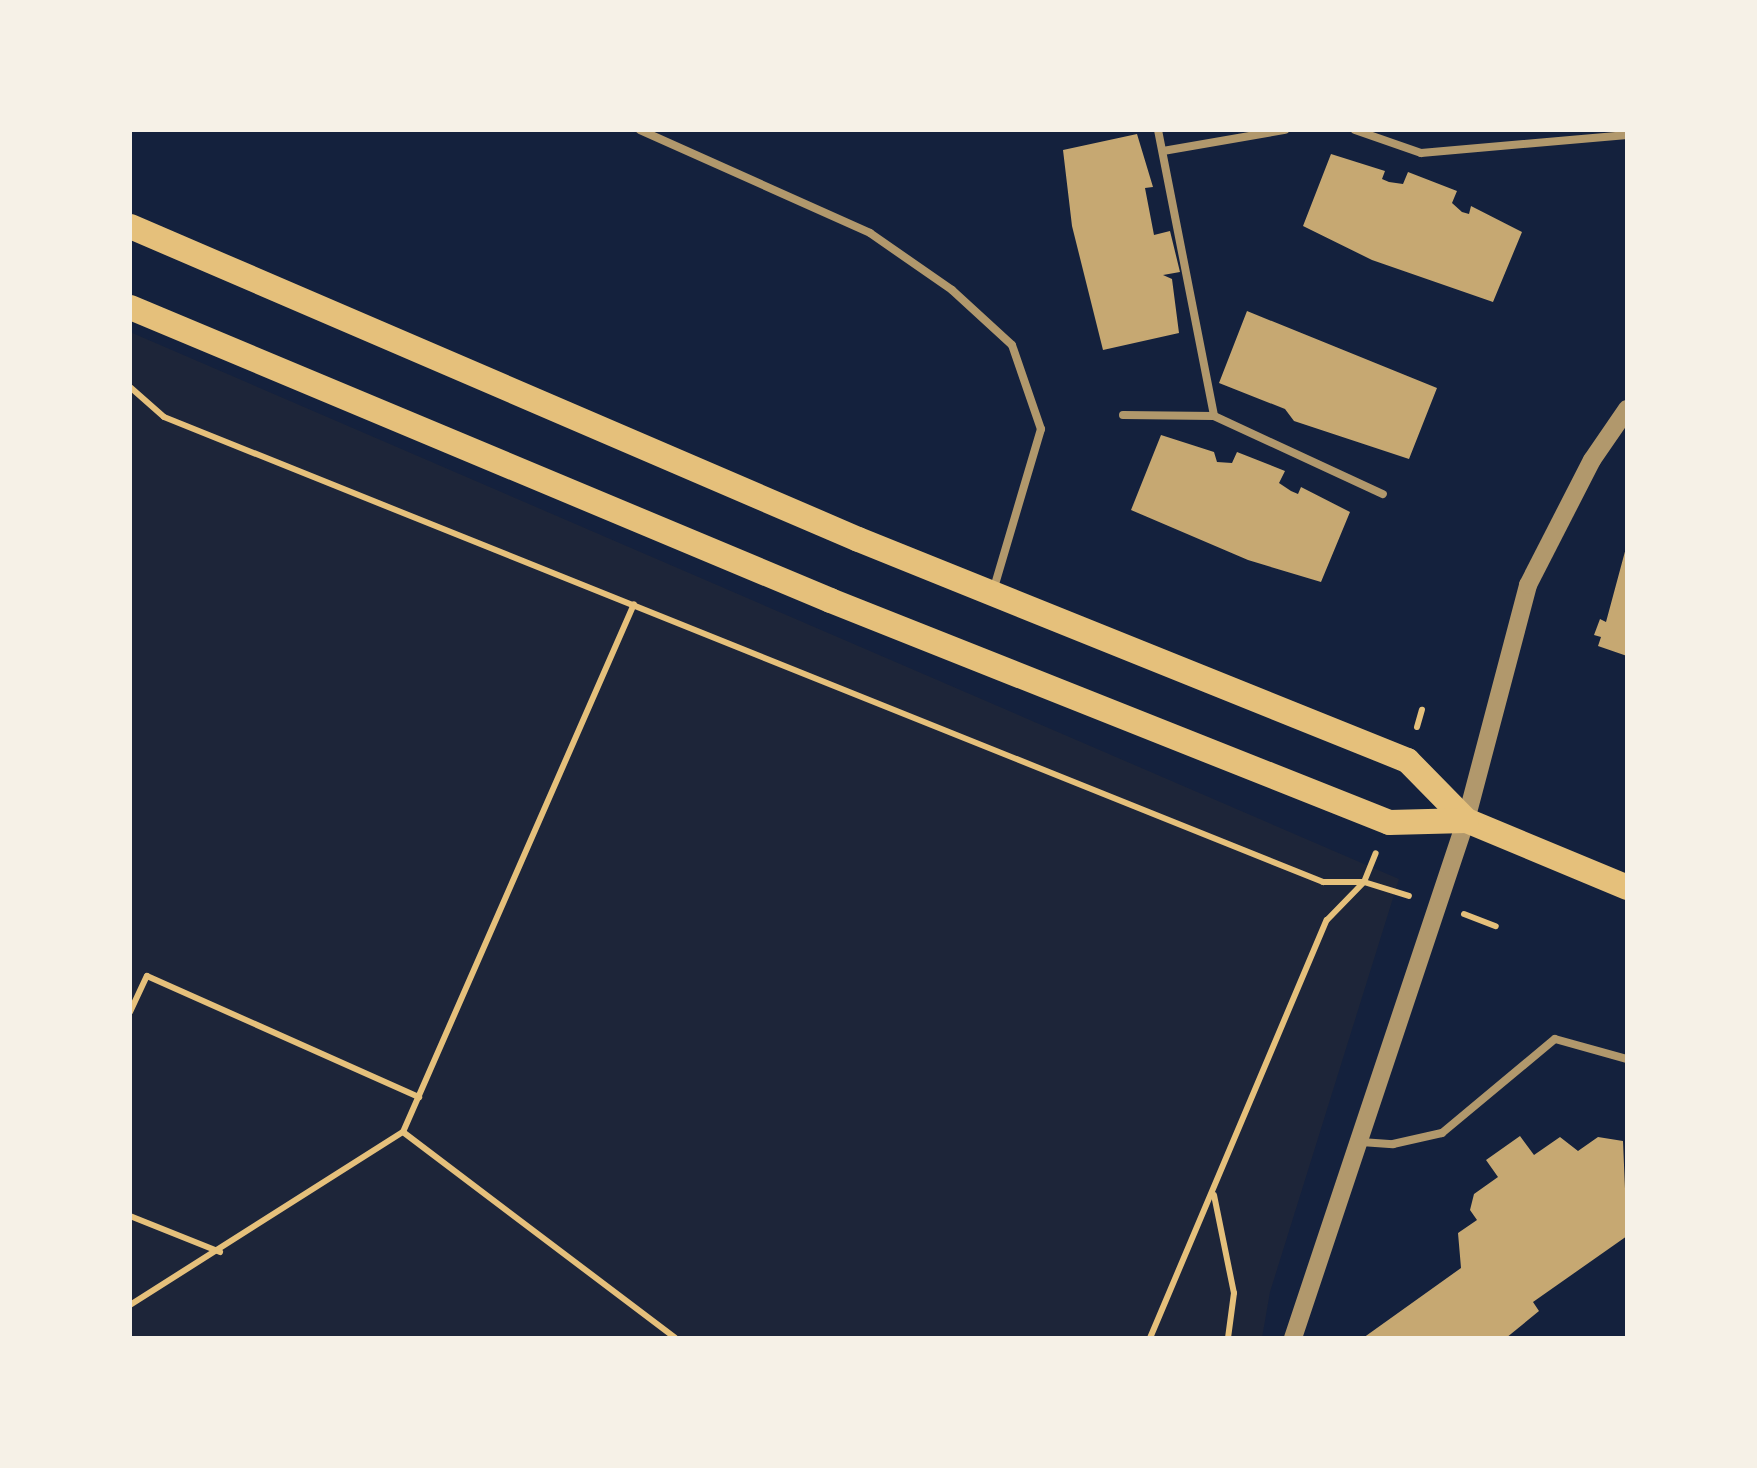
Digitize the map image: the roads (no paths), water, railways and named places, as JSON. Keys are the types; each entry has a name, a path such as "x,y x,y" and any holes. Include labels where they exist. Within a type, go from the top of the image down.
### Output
{"main road":[{"path":"130,226 992,593 1408,760 1466,820 1627,887"},
{"path":"130,308 830,600 1390,822 1466,820"}],"street":[{"path":"1293,1338 1466,820 1528,585 1592,460 1627,410"}],"lane":[{"path":"640,130 870,234 952,290 1012,345 1040,429 992,593"},
{"path":"1158,130 1214,416"},
{"path":"1162,150 1286,130"},
{"path":"1355,130 1420,153 1627,135"},
{"path":"1124,415 1214,416 1383,494"},
{"path":"1356,1142 1393,1144 1442,1134 1555,1040 1627,1059"}]}
